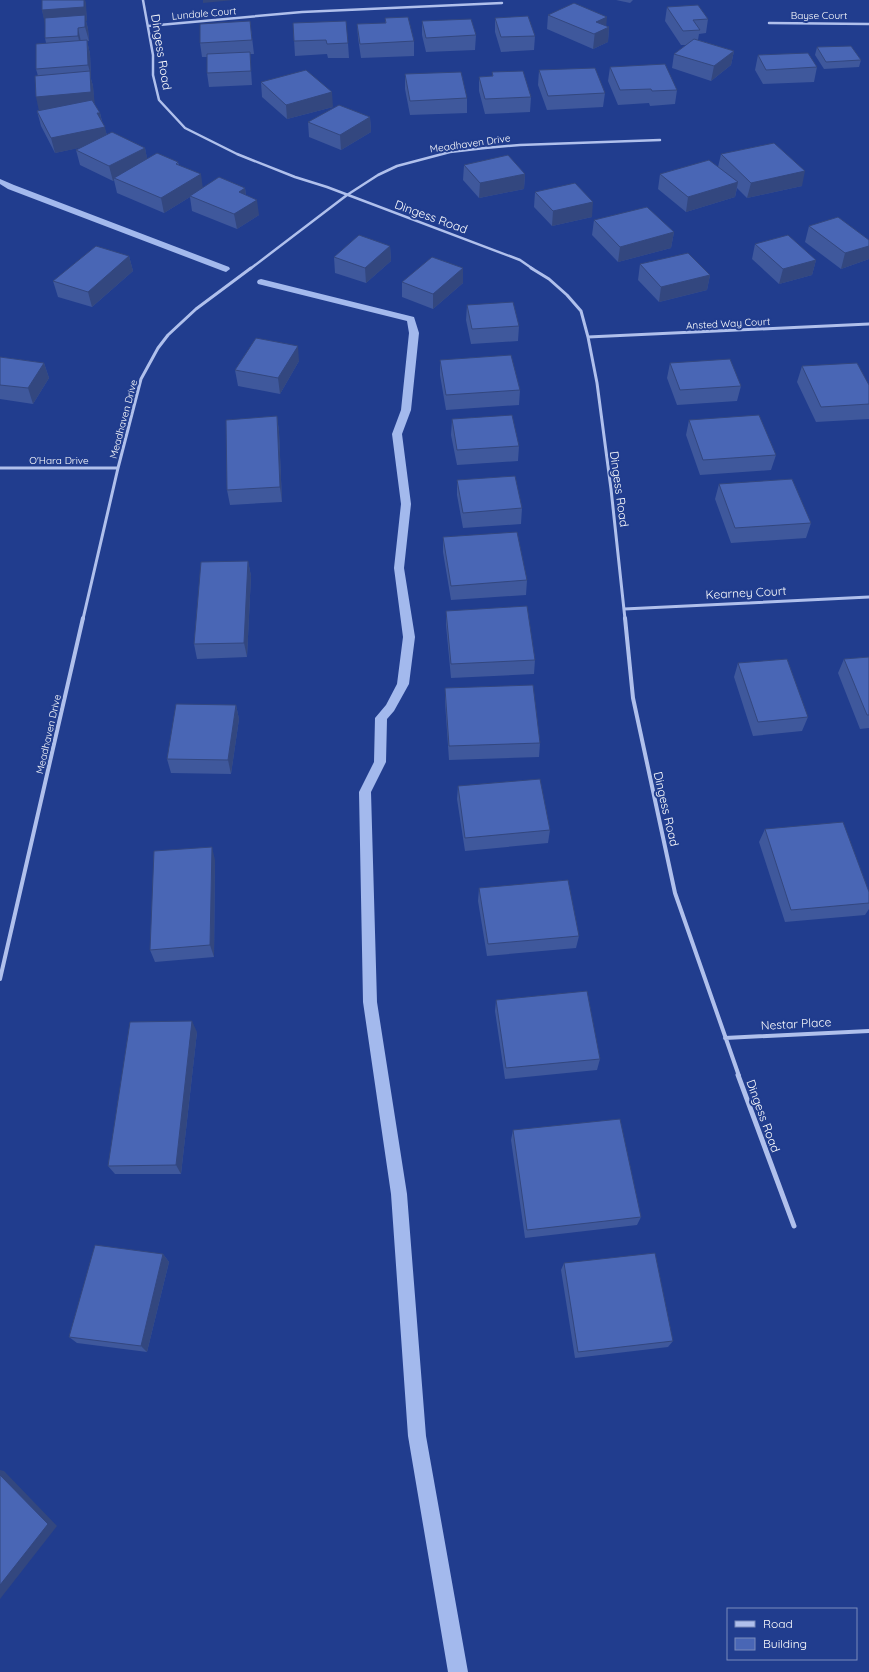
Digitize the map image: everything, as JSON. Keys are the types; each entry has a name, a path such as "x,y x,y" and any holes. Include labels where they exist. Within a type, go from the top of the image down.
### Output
{"street":[{"name":"Dingess Road","path":"143,0 153,55 153,75 159,100 185,128 237,154 295,177 491,248 520,260 549,279 567,295 581,311 588,337 597,384 634,698 645,759 662,829 675,893 725,1038 794,1226"},
{"name":"Lundale Court","path":"148,26 302,12 502,4"},
{"name":"Bayse Court","path":"768,23 869,24"},
{"name":"Meadhaven Drive","path":"0,979 118,468 141,379 158,348 168,335 196,309 347,195 397,166 450,152 520,145 660,140"},
{"name":"Ansted Way Court","path":"588,337 869,324"},
{"name":"O'Hara Drive","path":"0,468 118,468"},
{"name":"Kearney Court","path":"624,609 869,597"},
{"name":"Nestar Place","path":"725,1038 869,1031"}],"building":[{"path":"42,0 84,0 84,7 42,10"},
{"path":"574,3 607,17 596,22 609,27 594,34 548,15"},
{"path":"698,5 708,19 693,20 700,30 683,31 667,7"},
{"path":"85,15 85,27 78,28 78,36 45,38 45,18"},
{"path":"528,16 535,36 501,37 495,18"},
{"path":"408,17 414,41 360,44 357,24 386,23 385,18"},
{"path":"471,19 476,35 426,38 422,21"},
{"path":"250,21 252,40 200,43 200,24"},
{"path":"346,21 348,43 327,44 326,40 294,41 293,23"},
{"path":"694,39 734,51 714,66 674,54"},
{"path":"87,40 88,65 36,69 36,44"},
{"path":"851,46 861,60 826,62 817,47"},
{"path":"250,52 251,71 207,73 207,54"},
{"path":"808,53 817,67 766,70 758,55"},
{"path":"665,64 677,90 620,90 610,67"},
{"path":"595,68 605,93 548,96 539,70"},
{"path":"306,70 332,92 286,105 261,82"},
{"path":"90,71 91,92 36,97 35,76"},
{"path":"523,71 531,97 485,99 479,77 493,76 492,72"},
{"path":"461,72 467,98 410,101 405,74"},
{"path":"92,100 100,113 97,113 105,127 51,138 37,111"},
{"path":"339,105 370,117 340,135 308,122"},
{"path":"112,132 145,148 109,166 76,150"},
{"path":"774,143 805,171 751,183 721,154"},
{"path":"157,153 178,162 176,164 201,174 161,198 114,178"},
{"path":"508,155 525,174 480,183 464,165"},
{"path":"709,160 738,182 688,197 660,174"},
{"path":"219,177 245,188 239,192 257,200 234,214 190,196"},
{"path":"575,183 593,202 553,211 535,192"},
{"path":"647,207 674,232 620,247 594,220"},
{"path":"838,217 869,240 869,246 845,253 809,226"},
{"path":"359,235 390,246 365,268 334,257"},
{"path":"788,235 816,260 783,269 755,244"},
{"path":"96,246 129,256 88,292 53,281"},
{"path":"688,253 710,275 661,287 640,264"},
{"path":"432,257 463,268 433,294 402,282"},
{"path":"513,302 519,326 472,329 467,305"},
{"path":"256,338 298,346 278,378 235,370"},
{"path":"511,355 520,390 446,395 440,360"},
{"path":"0,357 44,363 28,388 0,385"},
{"path":"730,359 741,386 680,390 670,363"},
{"path":"857,363 869,385 869,404 821,407 802,366"},
{"path":"512,415 519,446 457,450 452,419"},
{"path":"759,415 776,455 703,460 689,420"},
{"path":"277,416 280,487 227,490 226,420"},
{"path":"515,476 522,508 463,513 457,480"},
{"path":"792,479 811,523 735,528 719,484"},
{"path":"517,532 527,580 451,586 443,537"},
{"path":"248,561 244,643 194,644 201,562"},
{"path":"527,606 535,660 451,664 446,611"},
{"path":"869,657 869,715 867,715 844,659"},
{"path":"787,659 808,717 758,722 738,663"},
{"path":"533,685 540,743 449,746 445,688"},
{"path":"176,704 236,705 228,760 167,759"},
{"path":"540,779 550,830 465,838 458,786"},
{"path":"843,822 869,892 869,903 791,910 765,829"},
{"path":"212,847 210,945 150,950 154,851"},
{"path":"568,880 579,936 488,944 479,888"},
{"path":"587,991 600,1059 506,1068 496,1000"},
{"path":"192,1021 176,1165 108,1166 130,1022"},
{"path":"620,1119 641,1217 527,1230 513,1130"},
{"path":"95,1245 163,1254 141,1346 69,1337"},
{"path":"655,1253 673,1341 578,1352 564,1263"},
{"path":"0,1475 48,1524 0,1585"}],"waterway":[{"path":"0,181 11,187 226,269"},
{"path":"261,282 411,319 414,333 406,410 397,434 406,504 399,568 409,637 403,684 390,708 381,718 380,762 365,792 370,1002 399,1194 417,1436 458,1672"}]}
